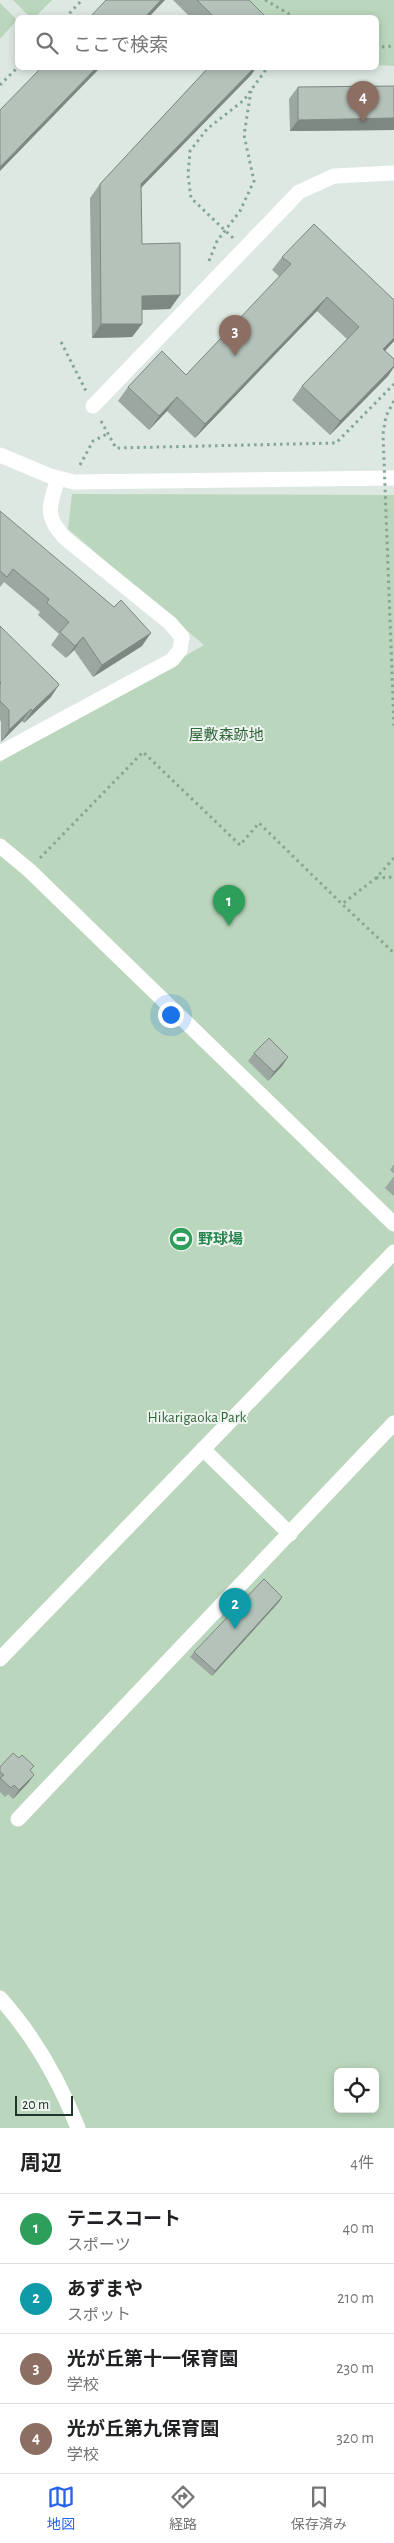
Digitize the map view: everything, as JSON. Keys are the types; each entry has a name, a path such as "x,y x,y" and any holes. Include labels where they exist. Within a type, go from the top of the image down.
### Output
{"street":[{"path":"93,406 299,192 318,181 334,176 394,173"},
{"path":"1,459 58,479 74,482 394,478"},
{"path":"0,753 172,660 180,650 182,637 170,623 66,539 53,526 49,514 58,479"},
{"path":"0,846 29,870 394,1224"},
{"path":"0,1659 394,1252"},
{"path":"18,1819 394,1423"},
{"path":"204,1449 290,1534"},
{"path":"0,1998 25,2026 62,2087 78,2128"}],"path":[{"path":"68,15 82,0"},
{"path":"265,0 291,15"},
{"path":"379,45 384,47 394,46"},
{"path":"0,85 15,69"},
{"path":"244,248 192,198 188,175 190,151 207,129 244,100 266,70"},
{"path":"208,287 210,256 218,241 240,211 254,181 244,135 252,88"},
{"path":"61,342 107,434 116,448 336,443 394,384"},
{"path":"394,401 386,416 383,434 394,726"},
{"path":"74,482 84,454 93,440 107,434"},
{"path":"29,870 143,752 240,845 259,824 394,953"},
{"path":"342,904 376,878 394,858"},
{"path":"376,878 394,877"}],"green space":[{"path":"13,0 52,0 37,15 28,15"},
{"path":"249,0 394,0 394,66 379,65 379,15 265,15"},
{"path":"0,3 15,18 15,22 0,39"},
{"name":"Hikarigaoka Park","path":"72,494 394,495 394,2128 0,2128 0,762 204,645 68,529"}],"building":[{"path":"106,0 161,0 147,15 92,15"},
{"path":"197,0 249,0 264,15 212,15"},
{"path":"39,70 94,70 0,167 0,110"},
{"path":"206,70 252,70 141,184 142,244 180,243 180,295 142,296 142,324 101,324 100,184"},
{"path":"394,86 394,118 298,120 298,87"},
{"path":"314,224 394,300 394,338 383,349 394,359 394,366 340,421 302,386 359,327 327,297 205,424 177,397 159,416 128,387 162,351 186,375 291,264 282,257"},
{"path":"0,511 114,607 121,600 151,633 102,665 83,637 75,646 60,632 69,622 47,603 49,599 13,569 7,577 0,571"},
{"path":"0,626 59,685 9,730 9,710 0,701"},
{"path":"269,1038 288,1057 274,1072 254,1053"},
{"path":"264,1579 282,1597 215,1671 194,1652"},
{"path":"13,1753 19,1758 22,1755 34,1766 30,1770 34,1775 19,1790 14,1785 11,1788 0,1778 4,1775 0,1772 0,1767"}],"place":[{"name":"光が丘第九保育園","path":"363,122"},
{"name":"光が丘第十一保育園","path":"235,356"},
{"name":"テニスコート","path":"229,926"},
{"name":"野球場","path":"181,1239"},
{"name":"あずまや","path":"235,1629"}],"park label":[{"name":"屋敷森跡地","path":"226,735"}]}
